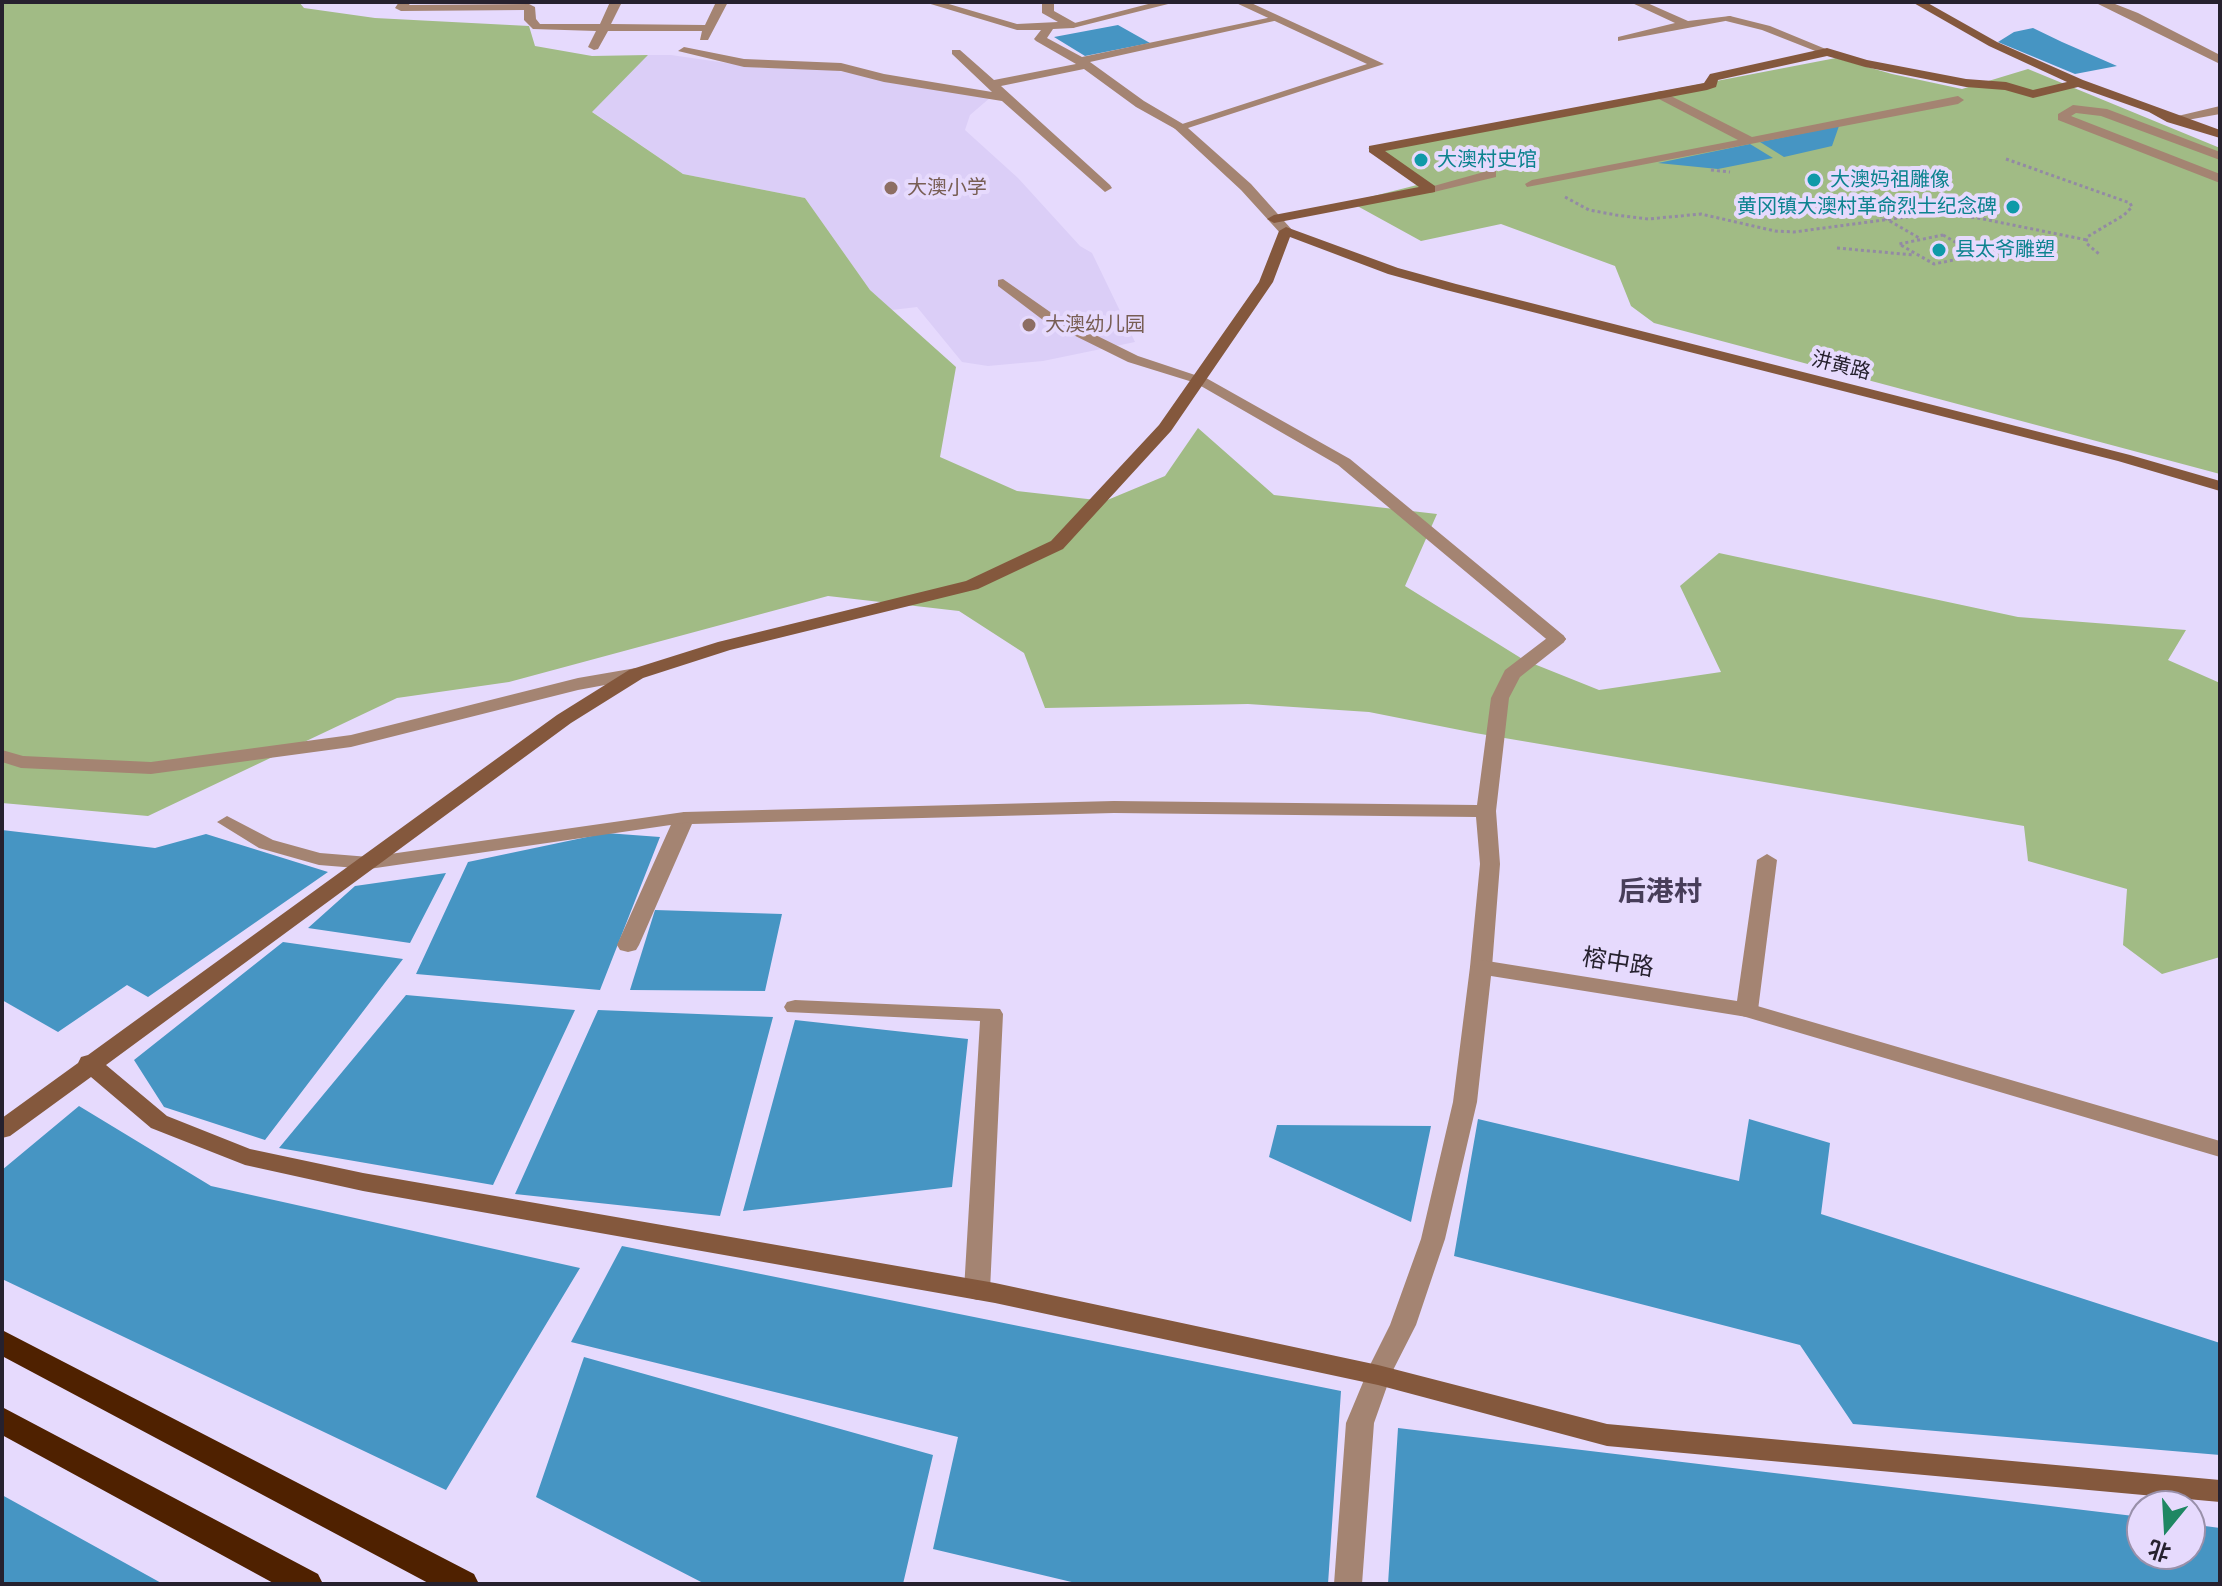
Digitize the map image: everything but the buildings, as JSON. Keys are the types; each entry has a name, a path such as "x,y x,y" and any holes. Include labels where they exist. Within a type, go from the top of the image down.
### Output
{"highway":[{"path":"2,1342 462,1584"},
{"path":"2,1420 306,1584"}],"street":[{"path":"405,2 401,8 450,5 529,7 530,20 537,27 710,28"},
{"path":"594,47 616,2"},
{"path":"722,2 707,36 684,51 744,63 841,67 884,78 1009,98"},
{"path":"930,2 1017,27 1073,25 1170,2"},
{"path":"1048,2 1048,13 1073,25"},
{"path":"1179,127 1378,64 1240,2"},
{"path":"1636,2 1686,24"},
{"path":"1918,2 1993,44 2079,83 2171,119 2220,134"},
{"path":"2100,2 2134,15 2220,60"},
{"path":"994,84 1277,19"},
{"path":"1622,39 1686,24 1730,19 1766,28 1865,63 1966,83 2006,86 2033,94 2079,83"},
{"path":"1049,27 1040,39 1083,63 1140,104 1179,127 1246,187 1280,225"},
{"path":"956,52 1105,188"},
{"path":"1430,189 1374,149 1707,86 1712,84 1710,80 1714,77 1827,52"},
{"path":"1661,95 1749,140"},
{"path":"1536,184 1958,100"},
{"path":"2220,156 2103,112 2073,109 2062,117 2220,179"},
{"path":"2171,119 2220,110"},
{"path":"1280,225 1491,174"},
{"path":"2,756 21,762 151,768 351,741 578,684 636,674 724,646 972,585 1057,545 1165,428 1237,319 1266,282 1280,225"},
{"name":"汫黄路","path":"1280,225 1393,271 2124,458 2220,486"},
{"path":"1003,283 1048,317 1133,359 1199,379 1344,462 1557,639 1512,674 1500,698 1486,811 1490,864 1465,1102 1433,1239 1403,1325 1378,1375 1360,1423 1348,1584"},
{"path":"2,1130 89,1063 564,719 636,674"},
{"path":"227,822 279,848 319,859 369,863 684,818 1114,807 1486,811"},
{"path":"628,945 684,818"},
{"path":"1747,1010 1767,860"},
{"name":"榕中路","path":"1481,967 1747,1010 2220,1149"},
{"path":"795,1007 992,1014 977,1290"},
{"path":"89,1063 159,1122 245,1156 363,1182 977,1290 1378,1375 1607,1435 2220,1491"}],"path":[{"path":"2006,159 2130,203 2132,207 2124,215 2087,237 2087,240"},
{"path":"1536,184 1589,210 1627,217 1673,218 1701,214 1775,231 1794,232 1936,213 1978,218 2087,240 2099,254"},
{"path":"1843,194 1922,240"},
{"path":"1943,235 1978,255 1934,264 1919,256 1899,244 1943,235"},
{"path":"1837,248 1919,256"}],"shaded area":[{"name":"大澳小学","path":"648,55 671,55 761,68 821,68 991,97 970,115 965,130 1018,178 1080,246 1092,253 1135,342 1043,361 988,366 962,362 917,307 892,310 870,290 805,198 683,174 591,111"}],"green space":[{"path":"2,2 299,2 304,8 375,18 529,26 535,46 592,56 648,55 592,112 683,174 805,198 870,290 956,367 940,457 1017,491 1105,501 1165,476 1198,428 1274,495 1437,514 1405,586 1524,660 1599,690 1721,672 1680,586 1719,553 2018,617 2186,630 2168,660 2220,683 2220,957 2162,974 2123,945 2127,889 2028,861 2024,826 1475,733 1369,712 1248,704 1045,708 1024,653 959,611 828,596 509,682 397,698 148,816 2,803"},
{"path":"1836,58 1962,89 2028,69 2220,148 2220,474 1654,323 1631,306 1615,266 1501,224 1421,241 1350,202 1417,185 1368,148"}],"water":[{"path":"1118,25 1150,43 1085,56 1054,37"},
{"path":"2033,28 2117,66 2075,74 1998,42 2014,32"},
{"path":"1839,126 1832,146 1784,157 1760,142"},
{"path":"1750,144 1773,158 1718,169 1658,163"},
{"path":"2,830 155,848 206,834 328,872 148,997 127,985 58,1032 2,1000"},
{"path":"606,833 660,837 600,990 416,974 468,862"},
{"path":"446,873 410,943 308,928 355,886"},
{"path":"655,910 782,914 765,991 630,990"},
{"path":"283,942 403,959 265,1140 164,1107 134,1060"},
{"path":"406,995 575,1010 493,1185 279,1148"},
{"path":"598,1010 773,1017 720,1216 515,1194"},
{"path":"795,1020 968,1039 952,1187 743,1211"},
{"path":"79,1106 211,1186 580,1268 446,1490 2,1279 2,1170"},
{"path":"1478,1119 1739,1181 1749,1119 1830,1143 1821,1214 2220,1343 2220,1455 1853,1424 1800,1345 1454,1256"},
{"path":"1277,1125 1431,1126 1411,1222 1269,1157"},
{"path":"622,1246 1341,1391 1328,1584 1080,1584 933,1549 958,1437 571,1342"},
{"path":"584,1357 933,1455 903,1584 705,1584 536,1497"},
{"path":"1398,1428 2126,1515 2126,1570 2206,1570 2206,1526 2220,1528 2220,1584 1388,1584"},
{"path":"2,1495 163,1584 2,1584"}],"place":[{"name":"大澳村史馆","path":"1421,160"},
{"name":"大澳妈祖雕像","path":"1814,180"},
{"name":"大澳小学","path":"891,188"},
{"name":"黄冈镇大澳村革命烈士纪念碑","path":"2013,207"},
{"name":"县太爷雕塑","path":"1939,250"},
{"name":"大澳幼儿园","path":"1029,325"}],"district":[{"name":"后港村","path":"1660,893"}]}
